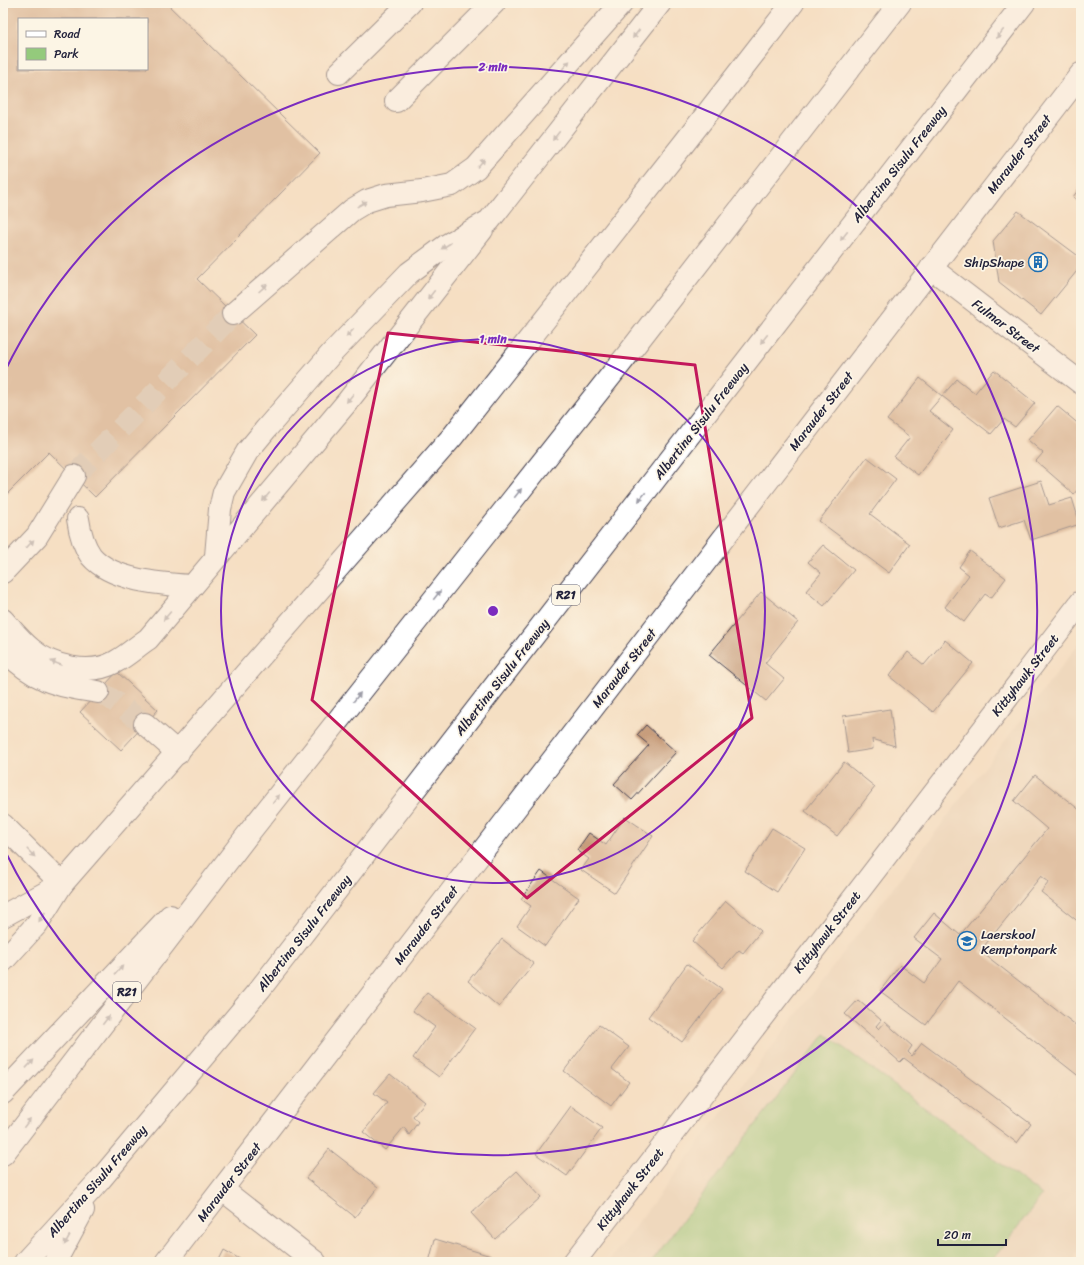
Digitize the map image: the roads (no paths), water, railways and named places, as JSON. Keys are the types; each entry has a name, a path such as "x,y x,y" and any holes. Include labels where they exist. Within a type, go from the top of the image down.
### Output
{"main road":[{"path":"340,74 410,3"},
{"path":"396,101 494,3"},
{"path":"233,314 352,210 367,201 386,195 422,192 452,185 476,168 622,3"},
{"path":"3,620 31,650 46,659 64,666 98,668 115,663 148,638 348,401 660,3"},
{"path":"3,961 37,924 62,884 178,753 453,436 793,3"},
{"name":"R21","path":"3,1154 252,829 628,354 900,3"},
{"name":"Albertina Sisulu Freeway","path":"24,1262 100,1181 260,989 1024,3"},
{"name":"Marauder Street","path":"166,1262 223,1190 1081,74"},
{"path":"216,556 220,509 224,492 247,452 330,354 409,272 447,245 489,221"},
{"name":"Fulmar Street","path":"931,268 1081,383"},
{"path":"3,572 37,536 74,476"},
{"path":"78,519 84,545 92,557 106,567 124,576 168,585 192,586"},
{"name":"Kittyhawk Street","path":"574,1262 1081,602"},
{"path":"3,649 24,668 47,682 64,687 98,692"},
{"path":"145,724 178,753"},
{"path":"3,825 62,884"},
{"path":"3,1092 252,829"},
{"path":"3,916 62,884"},
{"path":"55,1262 100,1181"},
{"path":"223,1190 315,1262"}],"tunnel":[{"path":"74,476 233,314"},
{"path":"98,692 110,698 145,724"}],"place":[{"name":"ShipShape","path":"1038,262"},
{"name":"Laerskool Kemptonpark","path":"967,941"}]}
